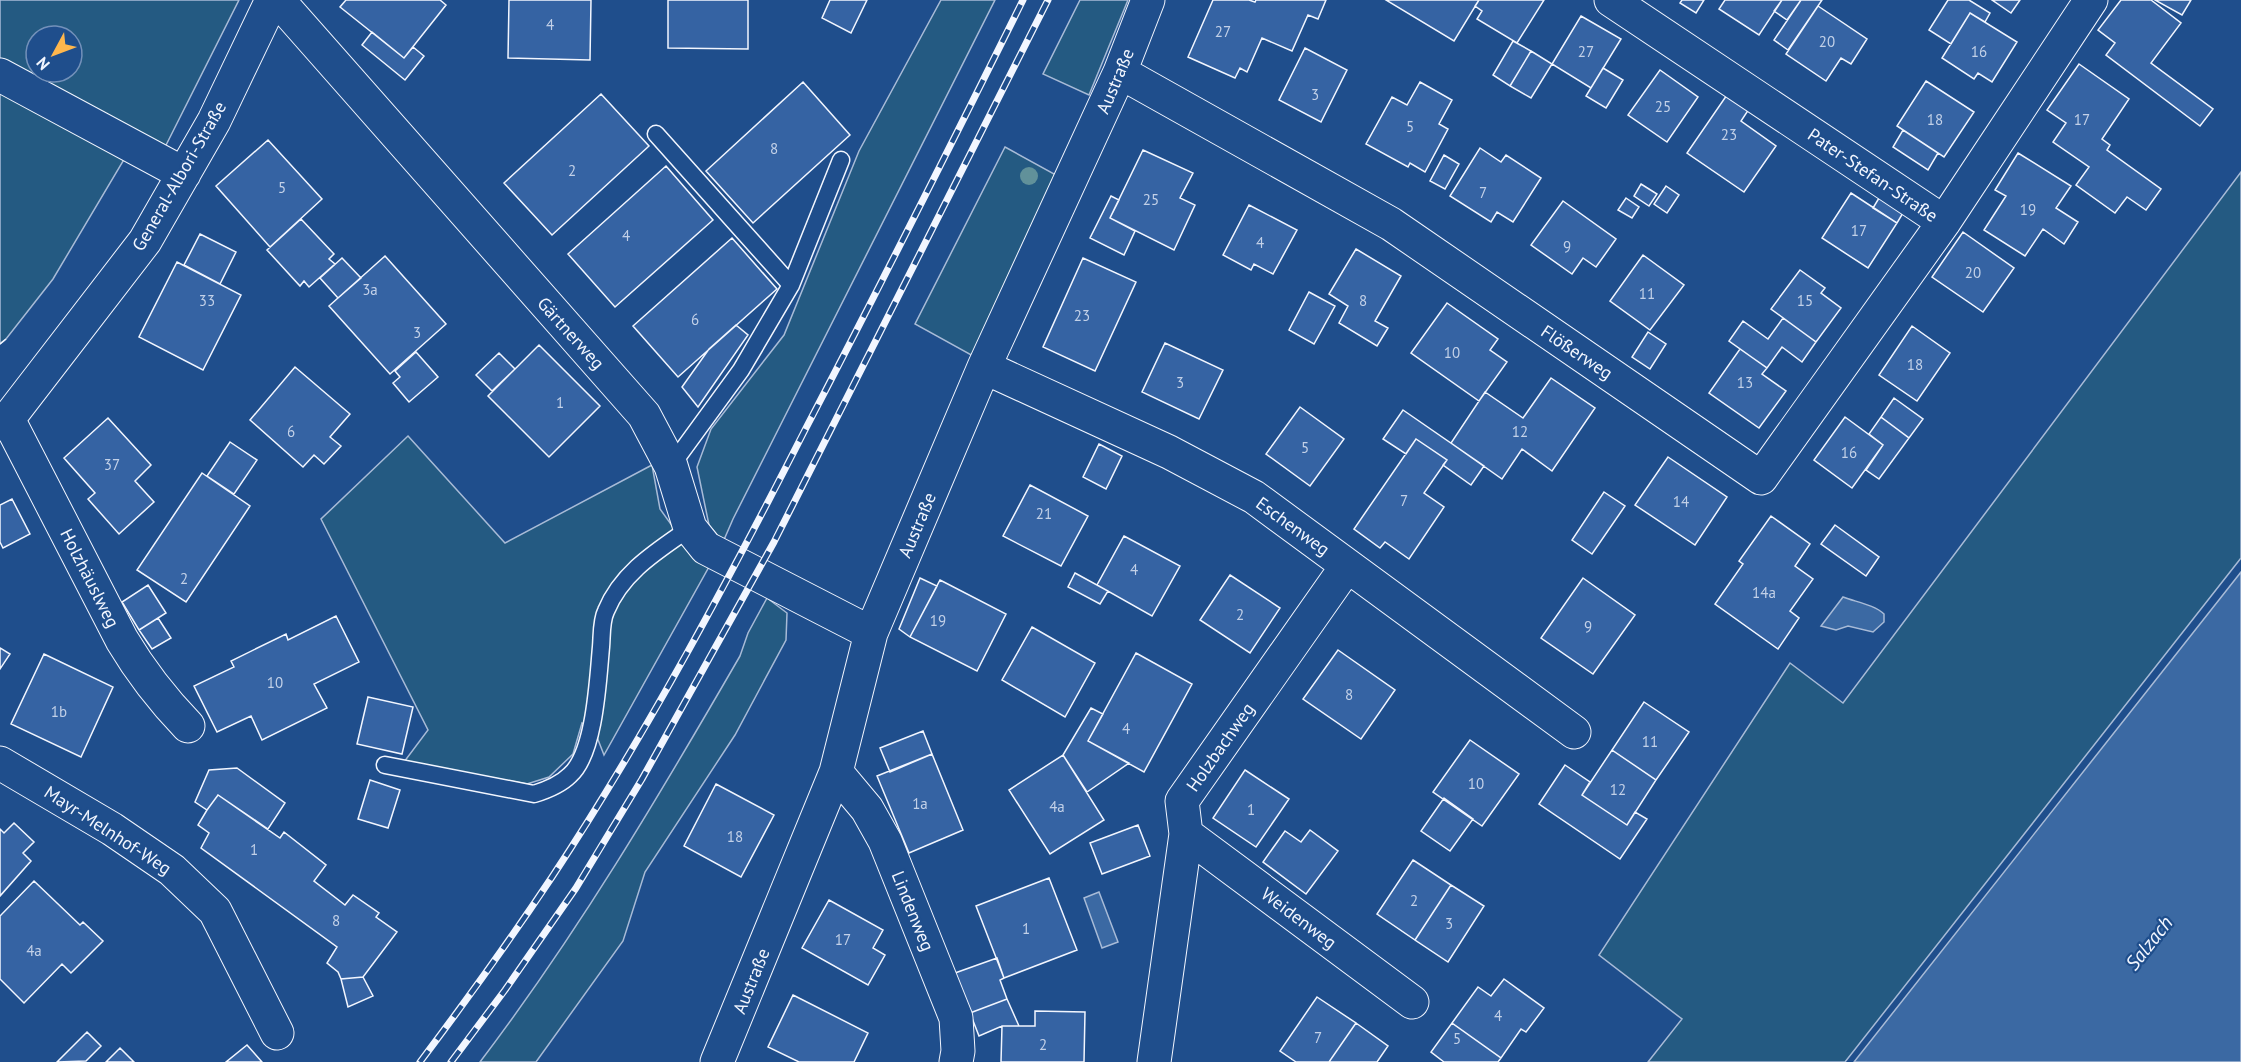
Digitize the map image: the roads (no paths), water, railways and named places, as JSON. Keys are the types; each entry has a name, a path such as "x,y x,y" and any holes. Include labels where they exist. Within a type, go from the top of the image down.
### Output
{"street":[{"name":"General-Albori-Straße","path":"4,422 145,241 214,121 272,0"},
{"name":"Gärtnerweg","path":"278,0 644,415 671,466 690,528 706,548 871,633"},
{"name":"Austraße","path":"717,1062 836,772 871,633 984,367 1120,72 1148,0"},
{"name":"Pater-Stefan-Straße","path":"1611,0 1944,222 2091,0"},
{"name":"Flößerweg","path":"1120,72 1391,224 1761,478 1944,222"},
{"path":"0,75 184,174"},
{"name":"Eschenweg","path":"984,367 1169,452 1254,497 1574,732"},
{"name":"Holzhäuslweg","path":"4,422 122,640 142,673 188,726"},
{"name":"Holzbachweg","path":"1154,1062 1186,834 1182,801 1347,566"},
{"name":"Mayr-Melnhof-Weg","path":"0,762 112,829 172,870 215,910 277,1033"},
{"name":"Lindenweg","path":"836,772 867,809 885,841 956,1018 958,1051 956,1062"},
{"name":"Weidenweg","path":"1186,834 1412,1002"}],"lane":[{"path":"656,134 791,285"},
{"path":"671,466 741,370 791,285 841,160"},
{"path":"385,765 534,794 548,790 571,775 579,763 591,729 605,612 619,586 636,566 690,528"}],"water":[{"name":"Salzach","path":"2241,572 2241,1062 1854,1062"},
{"path":"1843,597 1880,611 1884,614 1884,622 1873,632 1848,626 1836,630 1821,626"},
{"path":"1099,892 1118,942 1102,948 1084,898"}],"railway":[{"path":"420,1062 488,970 552,877 621,768 685,656 777,485 1023,0"},
{"path":"451,1062 505,990 576,888 642,779 774,542 1048,0"}]}
